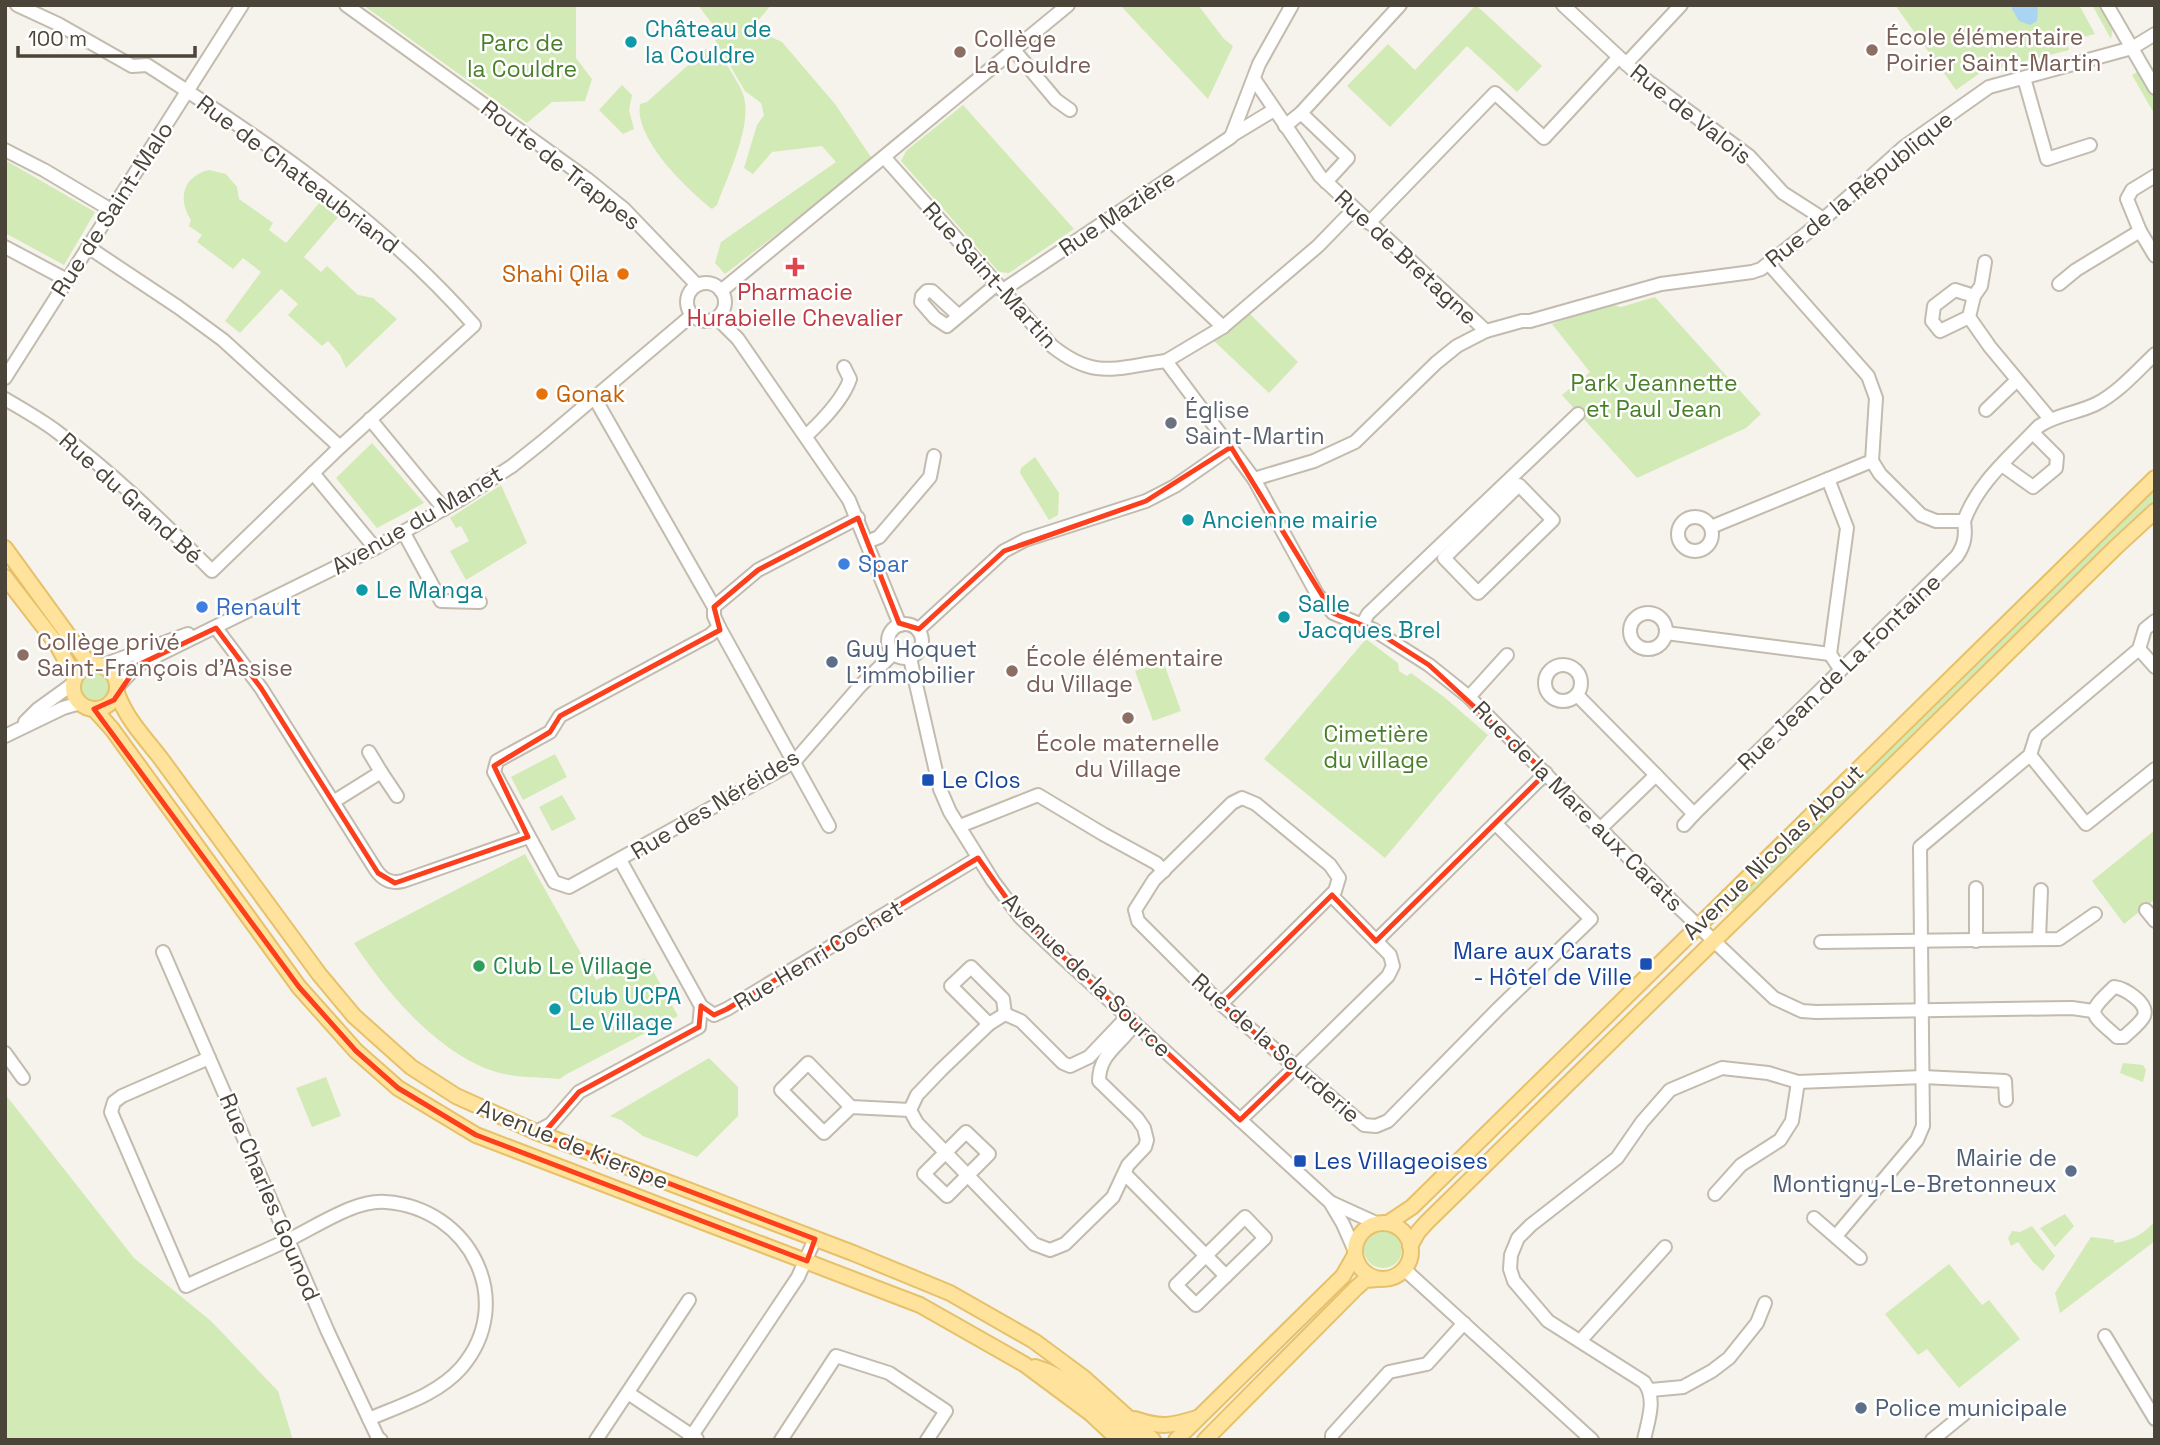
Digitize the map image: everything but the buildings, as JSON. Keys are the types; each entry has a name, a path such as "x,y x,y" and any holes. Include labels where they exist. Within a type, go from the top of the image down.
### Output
{"main road":[{"name":"Avenue Nicolas About","path":"1176,1440 1343,1276 1361,1233 1412,1207 2155,478"},
{"name":"Avenue Nicolas About","path":"1404,1269 1409,1259 1410,1246 1427,1222 2155,511"},
{"path":"5,548 97,665"},
{"path":"5,577 55,643 74,680 74,691 87,706 108,705 118,690 108,668 97,665 84,667 74,680"},
{"name":"Avenue de Kierspe","path":"118,690 122,708 133,724 319,974 354,1016 411,1067 456,1096 536,1132 950,1293 1034,1341 1074,1370 1153,1440"},
{"name":"Avenue de Kierspe","path":"87,706 112,729 299,987 356,1051 398,1088 476,1135 920,1305 1024,1364 1079,1404 1119,1440"},
{"path":"1382,1223 1403,1231 1410,1246"},
{"path":"1354,1252 1363,1271 1378,1279"},
{"path":"1205,1440 1365,1280 1390,1278 1404,1269"},
{"path":"1024,1364 1054,1372 1114,1419 1134,1440"},
{"path":"1128,1417 1162,1426 1198,1418"}],"street":[{"name":"Rue de Chateaubriand","path":"17,5 58,24 132,66 147,65 267,145 403,253 474,325 340,447"},
{"name":"Rue de Saint-Malo","path":"5,378 242,5"},
{"name":"Route de Trappes","path":"346,5 587,179 624,209 697,285"},
{"path":"722,291 1068,5"},
{"path":"1231,137 1259,64 1292,5"},
{"path":"1285,126 1301,113 1400,5"},
{"name":"Rue de Valois","path":"1563,5 1622,61 1749,156 1783,193 1822,218"},
{"path":"1369,223 1495,93 1544,138 1681,5"},
{"path":"2107,5 2155,88"},
{"name":"Rue de la République","path":"1254,480 1314,461 1355,442 1436,363 1457,346 1486,331 1661,284 1752,272 1769,264 1904,147 1989,87 2132,48 2155,34"},
{"path":"1014,50 1056,100 1070,110"},
{"path":"2024,78 2047,159 2090,145"},
{"name":"Rue de Bretagne","path":"1254,79 1326,182 1486,331"},
{"name":"Rue Mazière","path":"959,316 1274,110"},
{"name":"Rue de Bretagne","path":"1301,113 1348,158 1326,182"},
{"path":"5,150 111,210"},
{"name":"Rue Saint-Martin","path":"884,157 1052,346 1069,360 1097,370 1166,361"},
{"path":"2155,176 2132,190 2127,199 2140,232 2155,256"},
{"path":"1166,361 1223,327 1318,246 1354,209"},
{"path":"1109,219 1223,327"},
{"path":"2059,284 2076,270 2140,232"},
{"path":"5,247 67,280"},
{"path":"88,247 223,340 340,447"},
{"path":"1985,262 1982,286 1974,296 1969,317 1990,347 2050,419 2093,405 2113,393 2155,354"},
{"path":"1769,264 1868,376 1877,398 1872,461 1880,474 1921,515 1936,521 1964,521"},
{"path":"697,285 713,285 722,291 724,308 718,318 707,322 692,315 687,299 697,285"},
{"path":"1969,317 1940,331 1932,321 1934,306 1955,290 1974,296"},
{"name":"Avenue du Manet","path":"118,690 138,665 404,533 512,466 692,315"},
{"path":"718,318 738,339 849,500 900,625"},
{"name":"Rue de la Mare aux Carats","path":"1166,361 1208,414 1254,480 1317,593 1334,613 1374,630 1415,656 1469,697 1698,926 1774,998 1802,1011 2072,1008 2093,1011"},
{"path":"806,436 846,389 850,379 844,367"},
{"path":"1986,410 2017,380"},
{"path":"594,397 714,607 714,616 719,627 829,826"},
{"name":"Rue du Grand Bé","path":"5,399 55,430 104,470 163,522 212,571 340,447"},
{"path":"1362,625 1368,614 1578,414"},
{"path":"370,419 444,509"},
{"name":"Rue Jean de La Fontaine","path":"1684,825 1957,556 1964,546 1964,521 1976,495 2033,433 2050,419"},
{"path":"2002,465 2033,487 2056,468 2057,457 2033,433"},
{"path":"918,630 1004,551 1025,540 1146,501 1175,486 1231,446"},
{"path":"867,542 879,537 930,477 934,456"},
{"path":"1711,527 1872,461"},
{"path":"313,473 375,548"},
{"path":"1828,480 1847,528 1830,654 1840,669"},
{"path":"1519,485 1553,520 1478,593 1444,558 1519,485"},
{"path":"714,607 758,570 858,518"},
{"path":"404,533 441,601 480,602"},
{"path":"1836,1236 1917,1140 1923,1126 1920,847 2030,755 2036,736 2139,649 2145,629 2155,621"},
{"path":"910,625 918,630 923,640 919,652 910,658 893,654 888,637 895,628 910,625"},
{"name":"Rue des Néréides","path":"719,627 710,635 560,716 550,732 497,761 494,772 528,837 558,885 569,887 576,884 794,762 860,686 893,654"},
{"path":"97,665 176,637 216,628 261,688 378,873 386,880 394,883 528,837"},
{"path":"1667,632 1830,654"},
{"path":"2139,649 2155,667"},
{"path":"1469,697 1507,655"},
{"name":"Avenue de la Source","path":"910,658 940,789 950,812 978,858 1020,917 1330,1202 1343,1223 1354,1252"},
{"path":"18,730 38,709 74,680"},
{"path":"1577,695 1695,814"},
{"path":"5,736 63,708 87,706"},
{"path":"369,752 397,796"},
{"path":"2030,755 2085,824 2155,769"},
{"path":"333,802 381,772"},
{"path":"1376,941 1546,773"},
{"path":"1601,828 1656,775"},
{"path":"960,826 1038,795 1156,863 1164,871 1232,803 1242,798 1256,804 1330,865 1339,878 1335,891 1221,1004"},
{"name":"Rue de la Sourderie","path":"1164,871 1145,892 1135,910 1138,921 1221,1004 1364,1125 1376,1126 1388,1121 1591,919 1496,824"},
{"name":"Rue Henri Cochet","path":"536,1132 551,1124 579,1092 699,1027 701,1006 714,1015 727,1009 978,858"},
{"path":"620,860 701,1006"},
{"path":"1976,888 1976,941"},
{"path":"2039,939 2041,890"},
{"path":"1240,1120 1388,976 1393,966 1390,955 1331,895"},
{"path":"2146,910 2155,921"},
{"path":"1821,942 2060,939 2095,914"},
{"name":"Rue Charles Gounod","path":"163,952 328,1332 381,1440"},
{"path":"989,1024 951,986 971,967 1003,999 1005,1014"},
{"path":"2114,987 2124,988 2150,1012 2124,1037 2117,1037 2094,1017 2093,1011 2114,987"},
{"path":"1005,1014 1021,1021 1063,1063 1070,1066 1089,1057 1131,1020"},
{"path":"1005,1014 989,1024 916,1095 910,1110 917,1124 1034,1244 1050,1250 1065,1244 1113,1197 1128,1165 1145,1147 1147,1139 1144,1128 1099,1081 1102,1060 1128,1033 1131,1020"},
{"path":"5,1053 23,1078"},
{"path":"1089,1057 1099,1067"},
{"path":"209,1058 122,1096 114,1102 111,1112 186,1286 361,1204 384,1201 416,1207 441,1219 460,1235 478,1265 486,1316 480,1337 462,1367 441,1387 369,1419"},
{"path":"851,1107 824,1133 781,1090 808,1063 851,1107 910,1110"},
{"path":"1644,1440 1651,1401 1650,1390 1644,1382 1548,1321 1514,1281 1510,1269 1511,1255 1518,1238 1531,1225 1617,1158 1642,1122 1670,1090 1722,1068 1768,1073 1798,1082 1923,1077 2005,1081 2006,1100"},
{"path":"1715,1194 1741,1165 1780,1140 1792,1121 1798,1082"},
{"path":"966,1132 989,1154 947,1196 924,1174 945,1153 966,1132"},
{"path":"1125,1174 1226,1276"},
{"name":"Avenue de la Source","path":"1330,1202 1382,1223"},
{"path":"1245,1217 1265,1238 1196,1305 1176,1285 1206,1255 1245,1217"},
{"path":"1814,1218 1860,1258"},
{"path":"628,1393 693,1438 807,1261 815,1239"},
{"path":"1580,1341 1665,1247"},
{"path":"1404,1269 1592,1440"},
{"path":"596,1440 689,1300"},
{"path":"1650,1390 1683,1387 1712,1371 1729,1358 1757,1323 1765,1303"},
{"path":"1332,1440 1332,1435 1389,1372 1427,1364 1464,1323"},
{"path":"2105,1336 2155,1419"},
{"path":"781,1440 836,1356 889,1373 946,1411 928,1440"},
{"path":"1932,1440 1964,1414"}],"highlighted area":[{"path":"1231,447 1333,613 1374,630 1429,665 1546,773 1376,941 1332,895 1221,1004 1295,1067 1240,1120 1020,917 978,858 727,1009 714,1015 701,1006 699,1027 579,1092 542,1135 815,1239 807,1261 476,1135 398,1088 356,1051 299,987 94,709 114,700 138,665 216,628 261,688 378,873 395,883 528,837 494,766 550,732 560,716 720,630 714,607 758,570 858,518 899,623 919,629 1004,551 1146,501"}],"green space":[{"name":"Parc de la Couldre","path":"363,5 576,5 576,58 592,79 585,101 552,102 527,123"},
{"path":"698,5 771,5 752,28 782,42 835,104 873,160 725,274 715,263 721,242 836,162 822,146 772,152 753,174 744,168 757,125 764,115 761,103 745,91 715,40 719,33"},
{"path":"1120,5 1198,5 1224,39 1233,46 1208,99"},
{"path":"1476,5 1542,66 1517,92 1467,46 1390,127 1347,86 1388,44 1415,70"},
{"path":"1895,5 2079,5 2095,34 2067,41 2069,50 1980,73 1956,90"},
{"path":"2092,5 2102,5 2113,27 2111,39"},
{"path":"706,49 725,62 741,89 745,106 745,120 738,150 717,205 712,209 664,162 645,132 640,118 640,104 647,102"},
{"path":"2139,71 2155,98 2155,115 2132,75"},
{"path":"622,85 632,95 629,110 634,129 623,134 599,110"},
{"path":"963,105 1074,229 1009,273 999,272 901,161 906,151"},
{"path":"5,160 95,212 64,265 5,233"},
{"path":"209,170 226,174 237,187 239,199 273,223 269,230 286,243 320,202 338,217 304,257 321,272 327,266 358,295 373,298 397,319 346,368 340,355 328,341 322,346 288,315 298,304 281,289 240,333 225,321 261,272 243,258 233,269 197,242 202,235 189,226 191,220 184,204 185,189 193,177"},
{"name":"Park Jeannette et Paul Jean","path":"1655,297 1761,414 1746,428 1637,478 1562,395 1590,372 1552,324 1609,304 1621,307"},
{"path":"1249,313 1298,362 1269,393 1214,341"},
{"path":"372,443 424,503 377,528 336,478"},
{"path":"1035,457 1059,493 1058,515 1049,520 1020,473 1021,468"},
{"path":"2155,484 2155,502 1734,910 1731,907"},
{"path":"501,485 527,543 466,580 450,551 469,541 461,526 456,528 450,518"},
{"name":"Cimetière du village","path":"1366,639 1398,663 1399,671 1407,676 1411,673 1488,735 1385,858 1264,759"},
{"path":"1163,661 1181,711 1153,721 1135,671"},
{"path":"95,672 105,676 109,686 105,696 95,700 85,696 81,686 85,676"},
{"path":"555,754 567,777 523,800 511,777"},
{"path":"562,795 576,819 552,831 539,807"},
{"path":"2155,830 2155,899 2124,924 2092,881"},
{"name":"Club Le Village","path":"525,854 596,980 646,958 678,1016 560,1079 496,1072 454,1051 434,1036 398,1001 354,943"},
{"path":"709,1058 738,1087 738,1116 697,1157 643,1136 621,1120 610,1116"},
{"path":"2123,1063 2143,1065 2146,1070 2143,1082 2120,1073"},
{"path":"326,1077 341,1116 312,1127 296,1088"},
{"path":"5,1094 134,1258 211,1321 278,1391 293,1440 5,1440"},
{"path":"2065,1214 2074,1226 2055,1247 2040,1228"},
{"path":"2155,1221 2155,1241 2060,1313 2055,1293 2091,1237 2114,1240 2114,1243 2132,1239"},
{"path":"2032,1226 2055,1256 2043,1271 2018,1242 2011,1246 2008,1238 2012,1231 2020,1232"},
{"path":"1383,1230 1396,1236 1402,1249 1396,1262 1383,1268 1370,1262 1364,1249 1370,1236"},
{"path":"1949,1264 1982,1305 1989,1300 2020,1339 1959,1388 1927,1349 1918,1355 1885,1314"}],"water":[{"path":"2012,5 2038,5 2037,21 2030,25 2019,21"}],"place":[{"name":"Château de la Couldre","path":"631,42"},
{"name":"École élémentaire Poirier Saint-Martin","path":"1872,50"},
{"name":"Collège La Couldre","path":"960,52"},
{"name":"Pharmacie Hurabielle Chevalier","path":"795,267"},
{"name":"Shahi Qila","path":"623,274"},
{"name":"Gonak","path":"542,394"},
{"name":"Église Saint-Martin","path":"1171,423"},
{"name":"Ancienne mairie","path":"1188,520"},
{"name":"Spar","path":"844,564"},
{"name":"Le Manga","path":"362,590"},
{"name":"Renault","path":"202,607"},
{"name":"Salle Jacques Brel","path":"1284,617"},
{"name":"Collège privé Saint-François d'Assise","path":"23,655"},
{"name":"Guy Hoquet L'immobilier","path":"832,662"},
{"name":"École élémentaire du Village","path":"1012,671"},
{"name":"École maternelle du Village","path":"1128,718"},
{"name":"Le Clos","path":"928,780"},
{"name":"Mare aux Carats - Hôtel de Ville","path":"1646,964"},
{"name":"Club Le Village","path":"479,966"},
{"name":"Club UCPA Le Village","path":"555,1009"},
{"name":"Les Villageoises","path":"1300,1161"},
{"name":"Mairie de Montigny-Le-Bretonneux","path":"2071,1171"},
{"name":"Police municipale","path":"1861,1408"}]}
